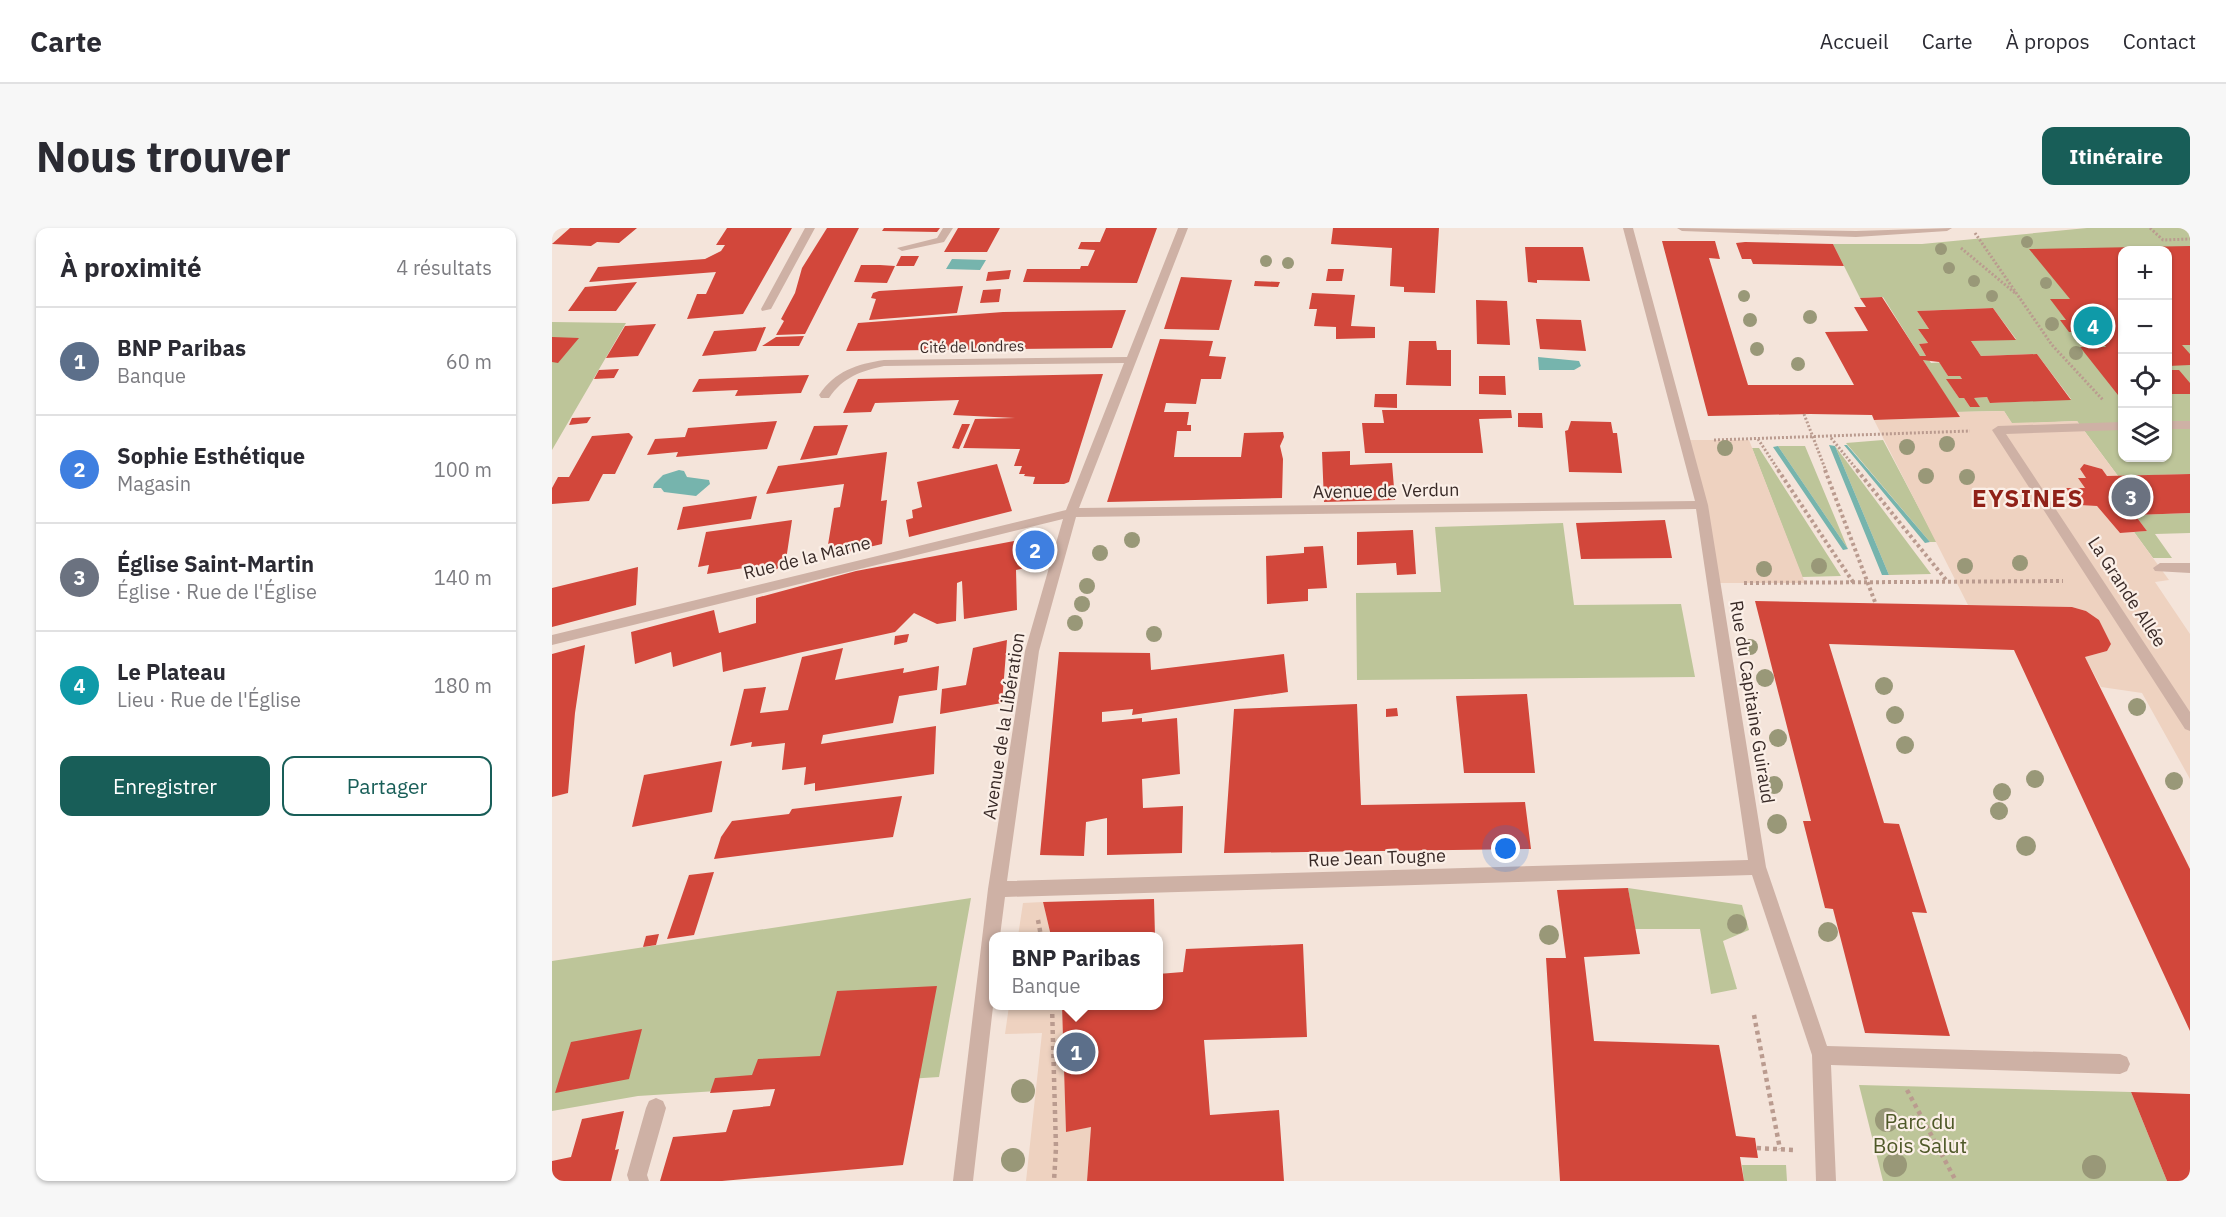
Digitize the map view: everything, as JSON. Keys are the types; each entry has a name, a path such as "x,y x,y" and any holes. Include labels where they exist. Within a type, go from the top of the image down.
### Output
{"street":[{"path":"766,309 810,228"},
{"path":"902,249 941,240 948,228"},
{"name":"Avenue de la Libération","path":"992,932 1032,651 1071,513 1183,228"},
{"name":"Rue du Capitaine Guiraud","path":"1628,228 1702,505 1758,867 1821,1055 1826,1181"},
{"path":"1682,228 1856,234 1942,229"},
{"name":"Cité de Londres","path":"825,394 831,384 844,374 884,363 1131,360"},
{"path":"2172,425 2190,424"},
{"path":"1998,430 2118,426"},
{"name":"La Grande Allée","path":"1998,430 2190,725"},
{"name":"Avenue de Verdun","path":"1071,513 1702,505"},
{"name":"Rue de la Marne","path":"552,640 1071,513"},
{"path":"2160,568 2190,568"},
{"name":"Rue Jean Tougne","path":"997,889 1758,867"},
{"name":"Avenue de la Libération","path":"961,1181 989,954"},
{"path":"1821,1055 2120,1064"},
{"path":"639,1181 637,1175 656,1108"}],"path":[{"path":"1972,228 2052,345 2105,403"},
{"path":"2150,228 2163,240 2190,240"},
{"path":"1942,229 2018,295"},
{"path":"1804,414 1875,602"},
{"path":"1684,440 1831,438 1998,430"},
{"path":"1831,438 1947,581"},
{"path":"1758,439 1854,582"},
{"path":"1713,583 2097,581"},
{"path":"1052,1010 1056,1148 1054,1181"},
{"path":"1754,1015 1780,1149"},
{"path":"1888,1058 1956,1181"}],"green space":[{"path":"2087,228 2190,228 2190,474 2118,476 2077,421 2012,424 2004,411 1956,412 1923,360 1929,360 1931,363 1950,362 1940,363 1948,376 1960,376 1962,379 1947,380 1959,398 1964,398 1970,407 1974,398 1987,397 1991,403 2071,399 2037,354 1981,356 1971,341 2016,339 1993,308 1917,311 1929,329 1918,329 1928,343 1919,344 1926,356 1920,356 1883,297 1860,298 1833,244 1922,244"},
{"path":"552,322 626,323 552,450"},
{"path":"1883,440 1937,542 1930,542 1846,443"},
{"path":"1778,446 1805,446 1848,549"},
{"path":"1835,446 1931,574 1889,575"},
{"path":"1752,448 1759,448 1841,576 1802,577"},
{"path":"2190,513 2190,533 2155,534 2172,558 2153,558 2134,532 2147,531 2135,515"},
{"path":"1563,523 1574,605 1681,604 1695,677 1357,680 1356,593 1441,592 1435,527"},
{"path":"1628,888 1742,905 1749,930 1723,941 1737,989 1711,994 1700,929 1635,929"},
{"path":"971,898 939,1077 638,1096 552,1111 552,961"},
{"name":"Parc du Bois Salut","path":"1859,1085 2131,1092 2167,1181 1883,1181"},
{"path":"1742,1165 1786,1165 1787,1181 1744,1181"}],"shaded area":[{"path":"2004,411 2012,423 2077,421 2118,476 2107,476 2102,469 2084,464 2080,469 2086,478 2079,478 2085,488 2067,489 2079,505 2097,506 2120,533 2134,532 2169,580 2155,582 2190,634 2190,779 2142,693 2101,687 2085,657 2107,651 2111,644 2099,620 2086,611 2072,607 1968,605 1874,420 1959,417 1956,412"},
{"path":"1684,440 1749,440 1805,583 1713,583"},
{"path":"1043,902 1050,932 1019,932 1023,903"},
{"path":"1008,1010 1062,1010 1066,1131 1091,1127 1087,1181 1026,1181 1042,1033 1005,1034"}],"water":[{"path":"952,259 986,260 980,270 946,269"},
{"path":"1538,357 1579,361 1581,366 1574,370 1539,370"},
{"path":"1829,445 1835,446 1889,575 1882,575"},
{"path":"1844,445 1847,445 1930,542 1925,543"},
{"path":"1778,446 1848,549 1843,550 1773,447"},
{"path":"679,470 684,471 687,477 709,480 710,484 696,496 664,492 661,488 653,488 663,475"}],"building":[{"path":"570,228 637,228 619,243 597,242 591,246 552,244"},
{"path":"727,228 792,228 743,314 687,319 697,294 706,294 716,272 589,282 598,267 705,259 721,251 725,245 716,245"},
{"path":"827,228 859,228 805,334 776,335 784,321 781,319 795,293 802,268"},
{"path":"884,228 940,228 937,232 882,231"},
{"path":"958,228 1000,228 987,252 944,252"},
{"path":"1106,228 1157,228 1137,283 1023,282 1027,269 1080,269 1081,266 1088,266 1095,250 1078,249 1081,242 1100,242"},
{"path":"1333,228 1439,228 1435,293 1404,292 1404,287 1390,286 1392,248 1331,244"},
{"path":"1662,241 1715,241 1720,259 1709,258 1748,385 1854,385 1825,332 1868,331 1854,307 1866,307 1860,298 1882,297 1920,356 1926,356 1919,344 1928,343 1918,329 1929,329 1917,311 1993,308 2016,340 1971,341 1981,356 2037,354 2071,400 1990,403 1987,397 1974,398 1980,407 1970,407 1964,398 1959,398 1946,379 1962,379 1960,376 1948,376 1939,362 1923,360 1960,417 1874,420 1872,415 1708,416"},
{"path":"1736,243 1833,244 1844,266 1753,264 1751,259 1742,259"},
{"path":"2172,246 2190,246 2190,345 2182,345 2190,354 2190,365 2172,366"},
{"path":"1525,247 1583,247 1590,281 1537,280 1537,283 1528,282"},
{"path":"2118,247 2118,395 2080,347 2106,347 2094,332 2069,332 2060,320 2066,320 2050,299 2070,299 2029,249"},
{"path":"901,256 919,256 914,266 896,266"},
{"path":"861,265 895,266 887,283 854,282"},
{"path":"1328,269 1344,269 1342,281 1326,281"},
{"path":"1011,270 1009,279 986,281 988,272"},
{"path":"1181,277 1232,280 1219,330 1164,329"},
{"path":"1255,281 1280,282 1278,287 1254,286"},
{"path":"637,282 616,311 568,311 585,287"},
{"path":"963,286 957,313 869,320 876,299 871,298 873,293"},
{"path":"1001,289 999,302 980,303 983,290"},
{"path":"1312,293 1355,295 1351,326 1375,327 1375,338 1336,339 1336,327 1314,326 1317,309 1309,309"},
{"path":"1476,300 1507,301 1510,345 1477,344"},
{"path":"1126,310 1112,348 846,351 858,323 1003,312"},
{"path":"1536,319 1581,320 1586,351 1540,349"},
{"path":"656,324 638,356 606,358 625,326"},
{"path":"766,327 756,351 702,356 714,331"},
{"path":"804,336 799,346 762,346 776,337"},
{"path":"552,337 579,338 558,363 552,362"},
{"path":"1160,339 1213,341 1209,356 1226,357 1221,379 1201,379 1196,404 1166,403 1164,412 1189,412 1187,425 1191,425 1191,431 1177,431 1174,457 1241,457 1244,433 1283,432 1284,437 1280,446 1283,459 1282,498 1107,502"},
{"path":"1409,341 1436,341 1437,350 1451,350 1451,386 1406,385"},
{"path":"619,369 614,378 594,379 599,370"},
{"path":"2172,370 2179,370 2190,383 2190,394 2172,394"},
{"path":"1103,374 1069,482 1064,484 1033,484 1035,477 1019,474 1022,466 1014,466 1020,449 963,448 975,419 1015,418 953,415 959,400 875,403 871,412 843,413 858,379"},
{"path":"809,375 801,393 735,396 738,390 692,392 699,379"},
{"path":"1479,376 1505,376 1506,395 1479,394"},
{"path":"1375,394 1397,394 1397,408 1374,407"},
{"path":"1382,410 1511,410 1512,418 1479,419 1483,453 1365,453 1362,423 1384,423"},
{"path":"1518,413 1542,413 1543,428 1518,427"},
{"path":"591,417 587,423 569,425 572,418"},
{"path":"777,421 767,449 676,457 678,452 647,455 655,439 685,437 688,428"},
{"path":"1571,421 1611,422 1613,433 1617,433 1622,473 1569,472 1565,431 1568,430"},
{"path":"962,424 970,424 959,449 952,448"},
{"path":"848,425 837,455 800,460 814,426"},
{"path":"629,433 633,437 615,474 603,474 589,501 552,504 552,488 558,477 569,477 592,436"},
{"path":"1350,451 1350,465 1392,463 1395,500 1324,502 1322,452"},
{"path":"887,452 881,501 887,500 882,544 826,557 834,508 840,507 844,484 766,494 778,466"},
{"path":"997,464 1012,511 909,537 906,520 913,518 912,510 922,507 917,482"},
{"path":"2084,464 2102,469 2107,476 2190,474 2190,513 2135,515 2147,531 2120,533 2097,506 2079,505 2066,488 2085,488 2078,478 2086,478 2080,469"},
{"path":"757,496 751,519 677,530 683,507"},
{"path":"792,520 786,560 777,569 749,576 750,567 707,574 709,565 698,567 706,532"},
{"path":"1665,520 1672,558 1581,559 1576,523"},
{"path":"1413,530 1416,574 1397,575 1396,563 1357,565 1357,532"},
{"path":"1045,535 1040,565 1016,570 1017,610 964,619 962,581 957,583 956,621 937,624 914,613 895,632 723,672 721,652 673,667 671,652 635,664 631,632 714,610 719,633 756,623 756,598 856,571"},
{"path":"1323,546 1327,588 1308,589 1308,601 1267,604 1266,556 1304,553 1304,547"},
{"path":"638,567 636,605 552,627 552,588"},
{"path":"1755,601 2072,607 2086,611 2099,620 2111,644 2107,651 2085,657 2190,869 2190,1031 2014,650 1829,644 1884,823 1899,824 1927,913 1912,912 1950,1036 1865,1033 1833,909 1825,908 1803,821 1811,821"},
{"path":"909,634 907,642 894,645 895,636"},
{"path":"1007,640 1002,703 940,714 942,689 966,685 973,648"},
{"path":"585,645 575,713 568,793 552,797 552,654"},
{"path":"843,648 835,680 904,668 903,673 939,666 937,690 899,696 893,723 823,735 821,744 936,726 934,774 815,791 815,783 804,785 806,767 782,770 785,743 751,747 752,742 730,746 744,689 766,687 760,713 788,710 802,657"},
{"path":"1059,652 1150,653 1151,670 1284,654 1288,692 1132,715 1133,709 1102,712 1102,722 1142,718 1142,722 1177,718 1180,774 1142,779 1143,808 1183,806 1182,853 1107,855 1107,818 1086,822 1084,856 1040,855"},
{"path":"1527,694 1535,773 1464,773 1456,696"},
{"path":"1357,704 1361,805 1525,802 1531,849 1224,853 1234,709"},
{"path":"1397,708 1398,716 1386,717 1386,709"},
{"path":"722,761 712,812 632,827 644,775"},
{"path":"902,796 893,837 714,859 721,837 732,821 789,814 792,809"},
{"path":"714,872 694,935 667,939 689,875"},
{"path":"1628,888 1640,954 1584,957 1594,1041 1719,1045 1736,1136 1755,1138 1758,1158 1740,1157 1744,1181 1560,1181 1546,958 1566,958 1557,890"},
{"path":"1154,899 1155,932 1050,932 1043,902"},
{"path":"659,934 656,945 643,947 646,936"},
{"path":"1303,944 1307,1037 1204,1040 1210,1115 1279,1110 1284,1181 1087,1181 1091,1127 1066,1132 1062,1010 1163,1010 1163,974 1183,972 1186,949"},
{"path":"937,986 903,1165 722,1181 660,1181 673,1137 726,1132 733,1110 770,1106 775,1089 710,1093 715,1078 752,1075 758,1059 820,1056 837,991"},
{"path":"642,1029 629,1079 555,1093 571,1042"},
{"path":"2131,1092 2190,1094 2190,1181 2167,1181"},
{"path":"624,1111 615,1150 619,1149 611,1181 552,1181 552,1161 571,1157 582,1119"}],"place":[{"name":"Le Plateau","path":"2093,326"},
{"name":"Église Saint-Martin","path":"2131,497"},
{"name":"Sophie Esthétique","path":"1035,550"},
{"name":"BNP Paribas","path":"1076,1052"}],"district":[{"name":"EYSINES","path":"2028,499"}]}
